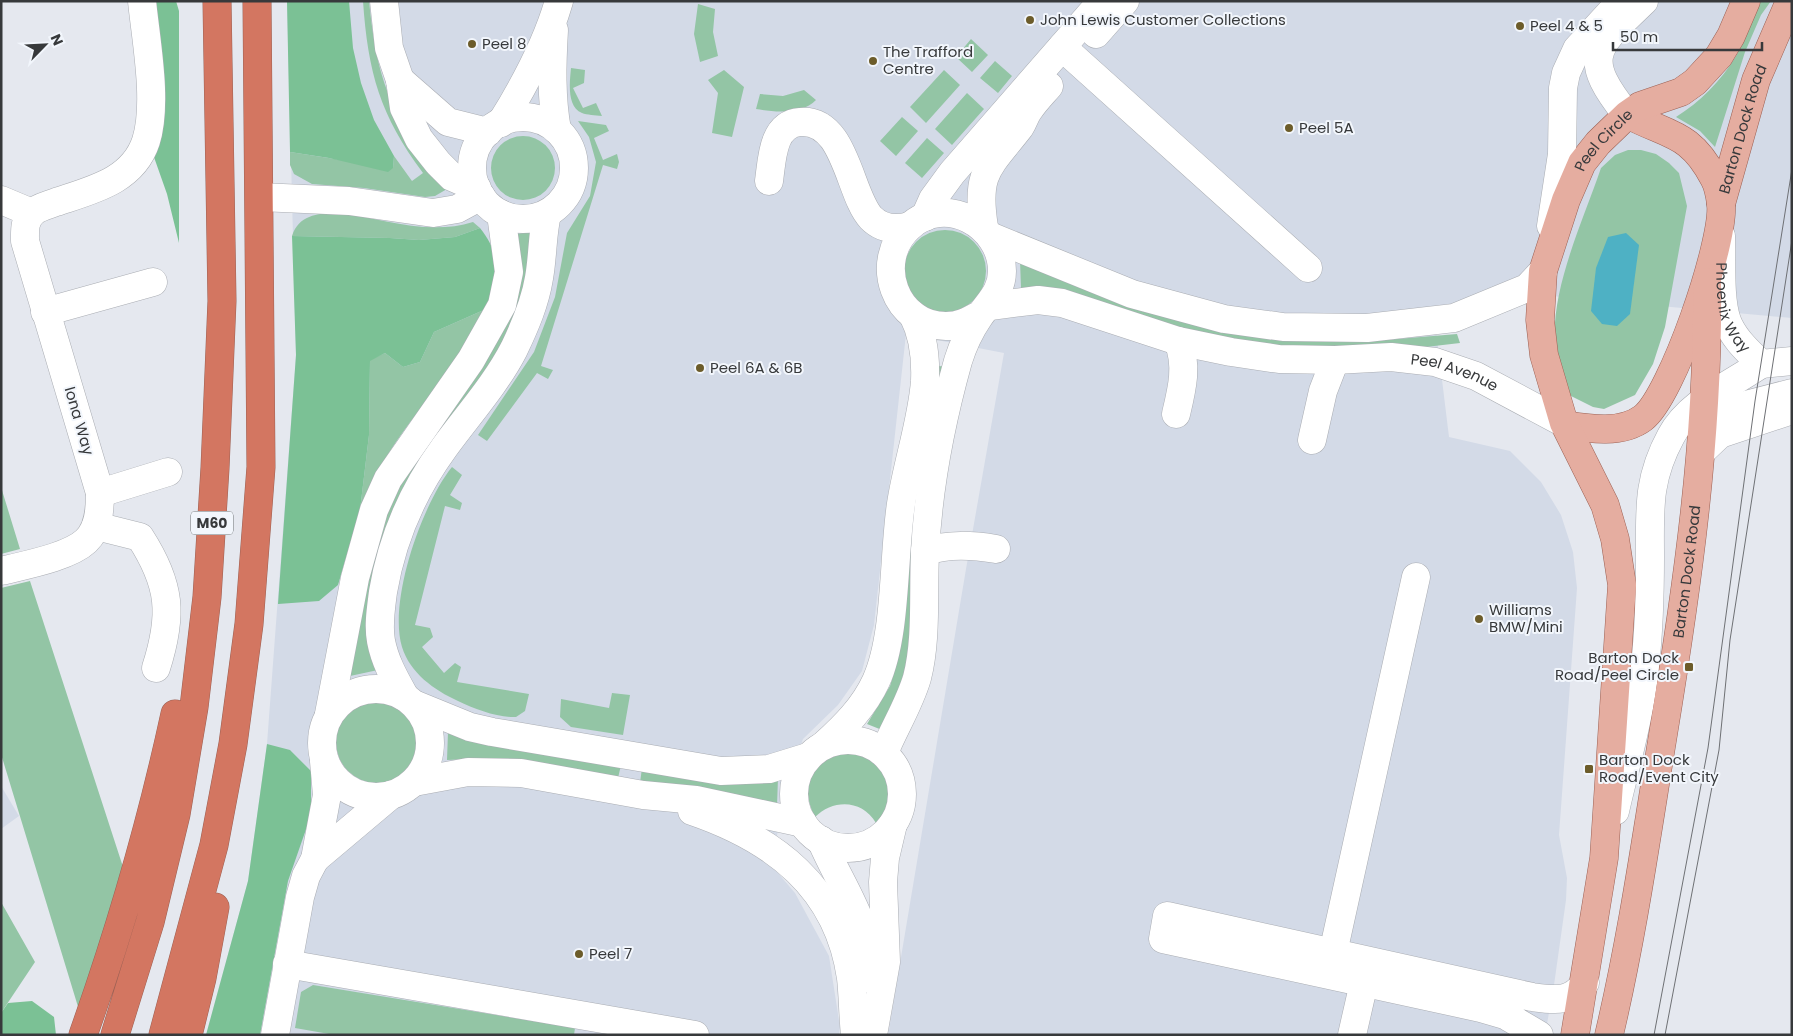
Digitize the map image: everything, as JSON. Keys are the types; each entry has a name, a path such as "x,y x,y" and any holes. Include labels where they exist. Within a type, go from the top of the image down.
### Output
{"highway":[{"name":"M60","path":"115,1035 150,922 176,814 194,707 207,597 222,301 217,1"},
{"name":"M60","path":"188,1035 202,978 215,910 233,744 249,624 261,467 257,1"},
{"name":"M60","path":"84,1035 128,903 150,824 182,677 207,597"},
{"name":"M60","path":"163,1035 214,845 233,744"}],"main road":[{"path":"1628,115 1640,106 1676,94 1695,82 1719,56 1731,36 1746,1"},
{"name":"Barton Dock Road","path":"1721,208 1756,80 1790,1"},
{"name":"Peel Circle","path":"1628,115 1674,133 1690,145 1715,180 1721,208 1707,282 1672,373 1660,397 1652,410 1632,425 1607,429 1565,424 1544,355 1540,320 1546,260 1566,200 1582,163 1598,143 1628,115"},
{"name":"Barton Dock Road","path":"1609,1031 1645,855 1678,645 1702,451 1698,411 1708,333 1707,282"},
{"path":"1565,424 1605,505 1616,538 1622,585 1604,858 1575,1035"}],"street":[{"path":"1,200 32,213 41,207 121,177 136,162 146,140 151,98 142,1"},
{"path":"384,1 383,14 389,48 400,80 404,108 419,139 452,177 486,200 524,219 547,214 560,204 570,190 574,175 573,158 568,143 557,130 544,122 530,118 515,118 494,127 448,122 400,80"},
{"path":"985,310 965,323 947,326 929,324 913,315 903,307 894,291 890,274 891,256 898,239 918,221 952,173 1072,40 1102,1"},
{"path":"884,753 911,696 917,677 922,637 925,551 936,466 959,360 966,341 999,290 1002,272 1000,254 988,232 980,192 989,165 1021,124 1072,40 1125,1"},
{"path":"769,181 775,142 781,132 790,125 808,122 820,127 840,151 848,164 862,204 873,220 894,229 940,213 956,214 971,218 988,232 1132,294 1194,312 1283,327 1343,329 1394,326 1454,318 1526,288 1546,260 1562,154 1562,98 1566,73 1577,49 1621,1"},
{"path":"1628,115 1607,90 1598,66 1599,53 1606,39 1644,1"},
{"path":"275,1035 300,897 306,876 315,858 327,795 321,745 323,729 329,714 356,578 374,510 388,479 487,334 504,298 509,272 508,259 486,200 473,173 474,158 479,144 494,127 522,86 556,9"},
{"path":"556,9 552,78 553,106 557,130"},
{"path":"1072,40 1308,268"},
{"path":"260,197 349,201 433,213 457,209 486,200"},
{"name":"Phoenix Way","path":"1721,208 1724,300 1727,321 1742,346 1761,364 1792,361"},
{"name":"Iona Way","path":"32,213 25,226 25,241 100,493 100,511 96,526"},
{"path":"414,782 424,768 430,752 430,735 425,719 392,674 385,656 380,626 386,579 396,534 422,480 495,379 513,351 527,322 539,278 547,214"},
{"path":"45,312 153,282"},
{"name":"Peel Avenue","path":"985,310 1038,300 1062,303 1178,340 1231,352 1279,358 1335,360 1391,357 1435,362 1476,376 1565,424"},
{"path":"861,1035 871,990 868,942 854,903 796,806 794,789 798,772 816,751 850,721 864,702 876,680 884,657 891,614 901,504 925,382 923,342 920,329 913,315"},
{"path":"1176,414 1184,370 1182,352 1178,340"},
{"path":"1312,440 1323,391 1335,360"},
{"path":"1604,858 1638,718 1645,666 1649,611 1648,520 1654,475 1671,435 1698,411 1761,364"},
{"path":"1632,425 1792,393"},
{"path":"1702,451 1710,442 1727,430 1792,410"},
{"path":"100,493 168,472"},
{"path":"1,571 67,552 87,541 96,526 140,537 152,555 168,610 166,638 156,668"},
{"path":"925,551 950,546 970,545 996,549"},
{"path":"1331,964 1416,577"},
{"path":"329,714 341,701 355,692 372,688 389,690 470,727 705,769 769,769 849,739 874,746 884,753 894,765 900,779 902,794 900,810 893,824 885,858 883,882 886,962 874,1035"},
{"path":"324,761 332,775 344,787 358,794 374,797 391,795"},
{"path":"315,858 391,795 414,782 468,772 521,773 643,795 704,801 812,832 834,846 860,846 879,838 893,824"},
{"path":"643,795 739,830 767,845 792,864 814,889 831,918 843,946 851,977 855,1035"},
{"path":"1331,964 1163,939 1167,916 1331,964 1367,972 1552,1000 1572,996 1585,983"},
{"path":"287,964 695,1035"},
{"path":"1352,1035 1367,972"},
{"path":"1367,972 1506,1015 1538,1035"}],"shaded area":[{"path":"287,1 1792,1 1792,318 1507,292 1458,303 1433,306 1449,437 1510,451 1541,482 1561,515 1573,552 1577,588 1559,835 1567,878 1566,900 1545,1035 888,1035 1004,353 906,334 874,625 862,671 838,705 803,739 784,793 772,866 795,893 829,956 840,1027 839,1035 206,1035 248,881 267,744 296,355"},
{"path":"1,786 19,816 1,829"}],"green space":[{"path":"146,1 176,1 179,11 179,243 167,194 149,143"},
{"path":"287,1 349,1 353,48 361,83 374,120 394,156 393,168 388,172 329,158 290,152"},
{"path":"363,1 369,1 377,56 389,96 413,140 447,189 435,196 425,197 364,188 312,184 294,174 290,165 290,152 393,168 394,156 412,181 423,173 396,132 379,92 368,50"},
{"path":"1759,1 1771,1 1761,15 1745,52 1715,147 1700,131 1676,117 1693,105 1724,74 1743,43"},
{"path":"698,4 715,9 713,32 718,56 700,62 694,34"},
{"path":"971,39 988,55 972,72 956,57"},
{"path":"995,61 1012,76 998,93 980,78"},
{"path":"571,68 585,70 584,83 573,88 583,108 596,103 602,116 582,113 573,105 570,93"},
{"path":"724,70 744,87 732,137 712,133 718,93 708,80"},
{"path":"944,70 960,85 926,123 910,107"},
{"path":"804,90 816,100 803,108 788,111 756,109 760,94 783,96"},
{"path":"967,93 984,109 952,145 935,129"},
{"path":"902,117 918,131 896,156 880,141"},
{"path":"578,121 606,125 609,131 594,138 603,160 617,154 619,162 617,169 603,165 541,366 553,370 548,379 537,373 487,441 478,435 534,352 555,297 567,233 590,196 596,162 589,137"},
{"path":"523,136 541,141 546,145 550,150 555,168 550,186 546,191 541,195 523,200 505,195 500,191 496,186 491,168 496,150 500,145 505,141"},
{"path":"927,138 944,153 922,178 905,163"},
{"path":"1628,150 1641,150 1656,154 1669,163 1679,173 1687,206 1665,327 1653,364 1635,395 1604,409 1593,407 1569,395 1556,354 1557,308 1568,260 1601,168 1615,155"},
{"path":"337,212 422,227 456,226 473,222 480,228 455,237 419,240 292,236 299,224 309,217"},
{"path":"480,228 492,248 496,267 486,309 434,332 420,362 403,367 385,353 370,361 369,435 360,510 338,585 319,601 278,604 296,355 292,236 419,240 455,237"},
{"path":"945,230 961,233 974,242 983,255 986,271 983,287 974,300 961,309 945,312 929,309 916,300 907,287 904,271 907,255 916,242 929,233"},
{"path":"530,232 530,262 523,298 497,357 422,459 378,670 350,676 370,563 390,498 442,419 516,234"},
{"path":"1020,260 1326,340 1373,341 1457,334 1460,343 1417,348 1326,350 1235,342 1021,288"},
{"path":"486,309 477,328 454,364 392,448 360,510 369,435 370,360 385,353 403,367 420,362 434,332"},
{"path":"938,366 949,367 912,609 906,675 882,730 867,724 890,686 898,659 912,511"},
{"path":"452,467 462,475 450,495 462,503 460,510 445,506 415,625 430,628 433,637 422,647 444,673 455,663 461,667 457,682 529,694 525,711 516,717 502,716 479,710 440,692 417,673 402,647 399,628 400,605 410,554 430,504"},
{"path":"1,487 20,549 1,554"},
{"path":"30,581 124,870 79,1010 1,754 1,588"},
{"path":"612,693 630,695 623,735 571,727 560,717 561,699 609,708"},
{"path":"377,701 393,704 406,713 415,726 418,742 415,758 406,771 393,780 377,783 361,780 348,771 339,758 336,742 339,726 348,713 361,704"},
{"path":"448,732 621,765 618,778 493,758 447,760"},
{"path":"267,744 290,750 311,771 311,815 288,881 260,1035 206,1035 248,881"},
{"path":"849,752 862,756 872,762 881,769 886,779 889,789 889,801 876,823 863,809 855,806 847,804 830,807 815,817 810,805 808,794 812,774 826,760"},
{"path":"642,768 778,778 777,806 640,783"},
{"path":"1,902 35,962 1,1013"},
{"path":"313,985 575,1028 574,1035 335,1035 295,1028 301,992"},
{"path":"32,1001 54,1017 56,1035 1,1035 1,1013 8,1003"}],"water":[{"path":"1626,233 1639,245 1630,314 1617,326 1602,324 1591,311 1596,268 1608,237"}],"tram line":[{"path":"1654,1035 1708,748 1755,401 1792,169"},
{"path":"1665,1035 1719,750 1730,640 1792,240"}],"place":[{"name":"John Lewis Customer Collections","path":"1030,20"},
{"name":"Peel 4 & 5","path":"1520,26"},
{"name":"Peel 8","path":"472,44"},
{"name":"The Trafford Centre","path":"873,61"},
{"name":"Peel 5A","path":"1289,128"},
{"name":"Peel 6A & 6B","path":"700,368"},
{"name":"Williams BMW/Mini","path":"1479,619"},
{"name":"Barton Dock Road/Peel Circle","path":"1689,667"},
{"name":"Barton Dock Road/Event City","path":"1589,769"},
{"name":"Peel 7","path":"579,954"}]}
